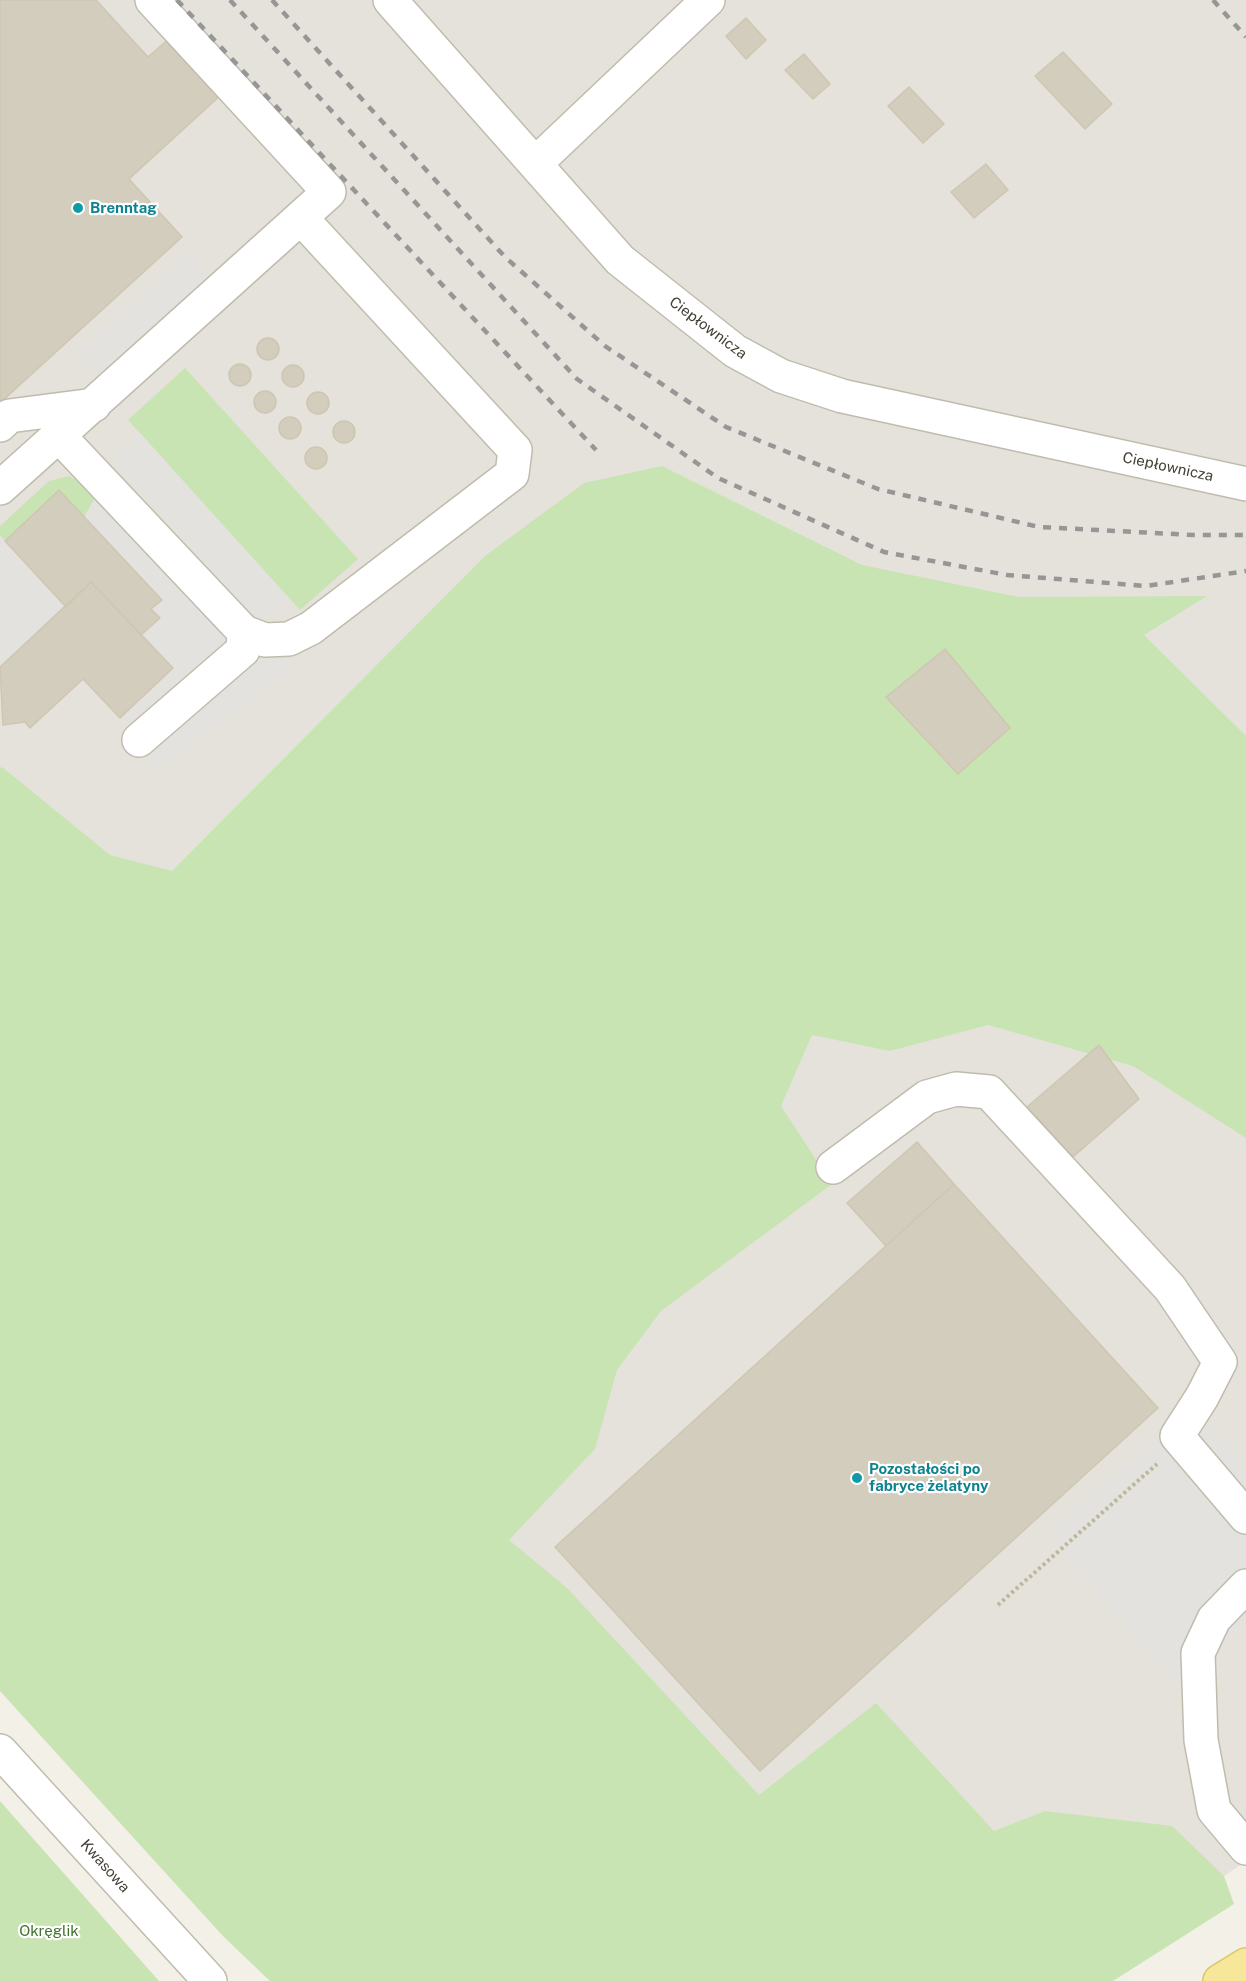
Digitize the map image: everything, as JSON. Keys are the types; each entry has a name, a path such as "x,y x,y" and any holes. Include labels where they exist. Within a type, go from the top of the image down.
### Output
{"main road":[{"path":"1220,1981 1246,1965"}],"street":[{"path":"0,488 329,192 152,0"},
{"name":"Ciepłownicza","path":"390,0 620,260 735,351 782,376 842,396 1246,484"},
{"path":"535,164 708,0"},
{"path":"59,436 244,632 265,640 289,639 311,628 512,474 515,450 301,218"},
{"path":"0,424 9,416 94,405"},
{"path":"139,740 243,650 244,632"},
{"path":"833,1167 927,1097 956,1089 989,1092 1170,1288 1220,1362 1202,1397 1177,1436 1246,1517"},
{"path":"1246,1586 1214,1619 1198,1653 1201,1740 1214,1810 1246,1848"},
{"name":"Kwasowa","path":"0,1751 210,1981"}],"path":[{"path":"998,1605 1182,1442"}],"shaded area":[{"path":"0,0 1246,0 1246,1861 1073,1981 270,1981 223,1936 0,1691"},
{"path":"188,254 210,279 101,378 79,353"},
{"path":"141,434 288,598 260,623 113,459"},
{"path":"98,493 226,631 228,643 135,735 120,718 141,635 159,618 151,609 161,599 84,517"},
{"path":"0,535 66,607 0,667"},
{"path":"280,644 296,665 156,771 140,750"},
{"path":"1196,1407 1246,1464 1246,1617 1182,1689 1047,1533"}],"green space":[{"path":"185,368 358,559 300,610 128,420"},
{"path":"662,466 862,565 1019,597 1207,596 1144,635 1246,736 1246,1138 1133,1066 988,1025 890,1051 812,1035 781,1106 832,1184 661,1311 617,1370 595,1449 509,1540 567,1588 759,1795 876,1703 994,1831 1045,1811 1172,1826 1224,1876 1234,1904 1113,1981 270,1981 223,1936 0,1691 0,768 2,767 110,855 172,871 485,556 584,483"},
{"path":"69,476 98,493 84,517 59,490 5,541 0,535 0,526 49,481"},
{"name":"Okręglik","path":"0,1801 159,1981 0,1981"}],"building":[{"name":"Brenntag","path":"0,0 96,0 148,57 172,36 223,93 129,179 182,237 0,403"},
{"path":"746,18 766,40 746,59 726,36"},
{"path":"1063,52 1112,104 1085,129 1035,76"},
{"path":"804,54 830,84 813,99 785,70"},
{"path":"909,87 944,124 923,143 888,106"},
{"path":"986,164 1008,190 974,218 951,192"},
{"path":"268,338 276,341 279,349 276,357 268,360 260,357 257,349 260,341"},
{"path":"240,364 248,367 251,375 248,383 240,386 232,383 229,375 232,367"},
{"path":"293,365 301,368 304,376 301,384 293,387 285,384 282,376 285,368"},
{"path":"265,391 273,394 276,402 273,410 265,413 257,410 254,402 257,394"},
{"path":"318,392 326,395 329,403 326,411 318,414 310,411 307,403 310,395"},
{"path":"290,417 298,420 301,428 298,436 290,439 282,436 279,428 282,420"},
{"path":"344,421 352,424 355,432 352,440 344,443 336,440 333,432 336,424"},
{"path":"316,447 324,450 327,458 324,466 316,469 308,466 305,458 308,450"},
{"path":"59,490 162,600 151,609 160,618 141,635 91,582 66,607 5,541"},
{"path":"91,582 173,668 120,718 83,679 30,728 25,722 3,725 0,667"},
{"path":"945,649 1010,728 958,774 886,697"},
{"path":"1099,1045 1139,1099 1073,1157 1027,1107"},
{"path":"917,1142 954,1184 886,1246 847,1203"},
{"name":"Pozostałości po fabryce żelatyny","path":"954,1184 1158,1408 760,1771 555,1547"}],"railway":[{"path":"177,0 596,450"},
{"path":"230,0 577,379 718,478 884,552 1007,575 1146,586 1246,571"},
{"path":"272,0 505,257 605,346 726,427 878,489 1039,527 1194,535 1246,535"},
{"path":"1213,0 1246,37"}],"place":[{"name":"Brenntag","path":"78,208"},
{"name":"Pozostałości po fabryce żelatyny","path":"857,1478"}]}
